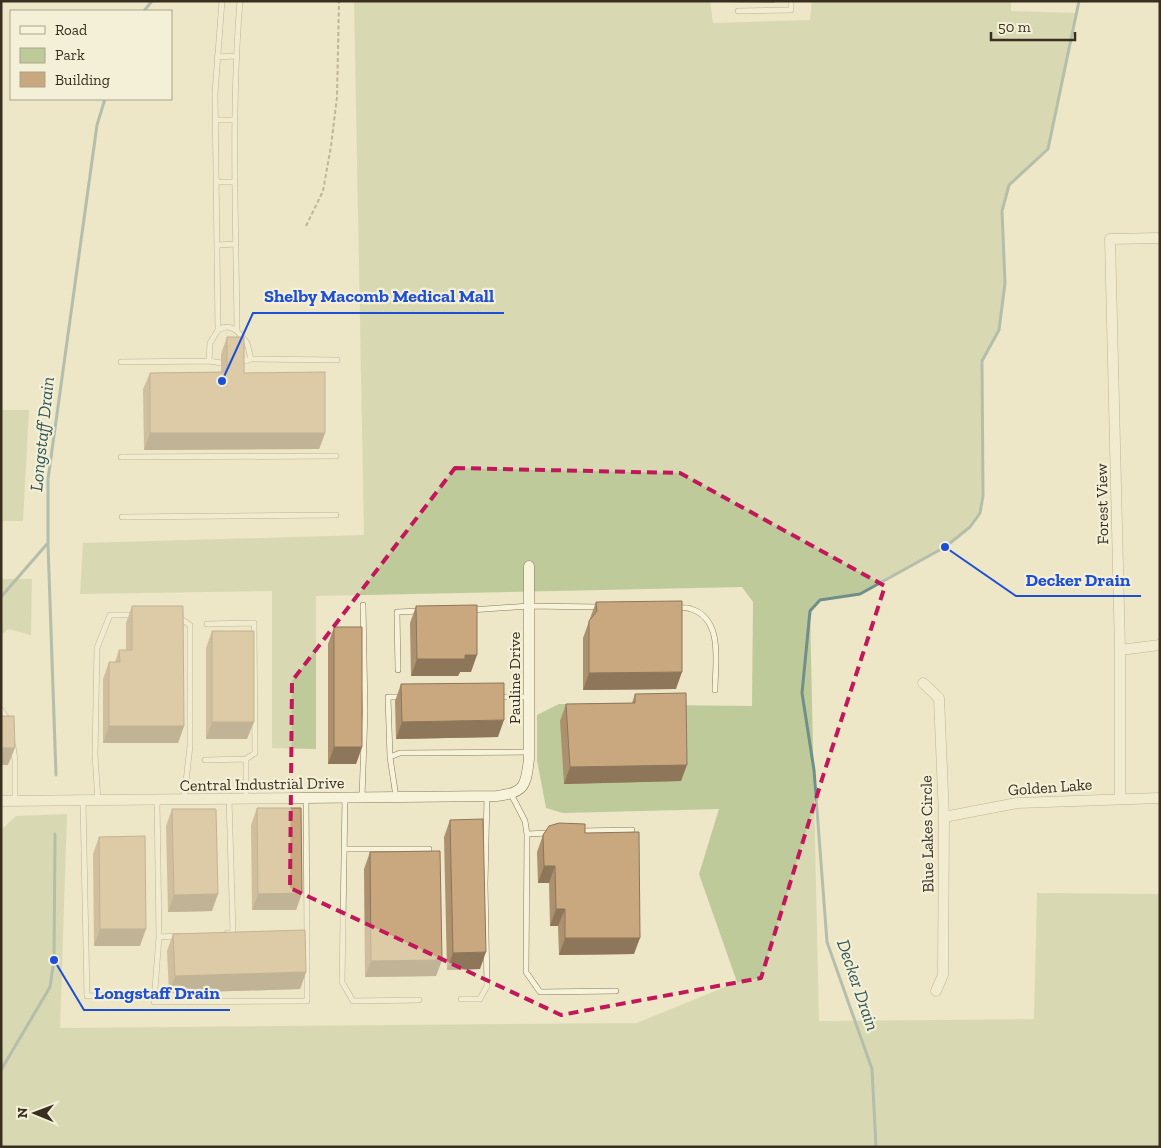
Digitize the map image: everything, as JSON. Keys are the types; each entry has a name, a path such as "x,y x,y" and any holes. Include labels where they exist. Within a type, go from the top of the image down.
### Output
{"street":[{"name":"Forest View","path":"1120,798 1120,650 1110,239 1160,238"},
{"name":"Pauline Drive","path":"522,788 527,776 529,752 529,566"},
{"path":"1120,650 1160,645"},
{"name":"Blue Lakes Circle","path":"923,683 939,698 944,817 943,974 936,991"},
{"name":"Central Industrial Drive","path":"1,801 488,796 511,794 522,788"},
{"name":"Golden Lake","path":"944,817 1016,803 1160,798"}],"lane":[{"path":"218,330 216,120 217,57 222,1"},
{"path":"237,330 234,120 235,56 240,1"},
{"path":"738,11 791,10 791,1"},
{"path":"217,57 235,56"},
{"path":"216,120 234,120"},
{"path":"216,182 235,182"},
{"path":"217,244 236,244"},
{"path":"208,361 210,343 218,330 223,327 232,327 237,330 247,343 252,359"},
{"path":"238,363 252,359 337,360"},
{"path":"121,362 208,361 221,363"},
{"path":"121,457 336,456"},
{"path":"122,517 336,516"},
{"path":"362,798 366,712 363,605"},
{"path":"464,610 530,606 606,607"},
{"path":"672,608 691,609 708,619 716,639 715,690"},
{"path":"398,670 397,612 426,611"},
{"path":"98,801 95,755 97,648 110,615 138,615"},
{"path":"175,615 190,625 190,746 184,800"},
{"path":"205,760 246,759 255,753 254,623 207,624"},
{"path":"396,797 390,757 388,697 407,697"},
{"path":"492,697 529,697"},
{"path":"1,710 8,718 9,727"},
{"path":"12,743 15,760 15,801"},
{"path":"390,757 400,753 529,752"},
{"path":"246,759 246,799"},
{"path":"511,794 525,821 527,834 526,972 540,992 616,991"},
{"path":"461,999 480,999 487,986 485,884 488,796"},
{"path":"157,800 159,937 154,1002 308,1001 306,798"},
{"path":"344,798 342,982 353,1001 419,1000"},
{"path":"229,799 233,933"},
{"path":"83,801 87,996 132,994"},
{"path":"576,832 632,830"},
{"path":"527,834 557,832"},
{"path":"344,849 429,849"},
{"path":"224,934 242,934"},
{"path":"159,937 186,936"},
{"path":"298,936 307,937"}],"path":[{"path":"306,226 323,191 332,146 337,97 339,1"}],"highlighted area":[{"path":"455,468 680,473 885,586 823,776 761,978 561,1015 290,888 292,681"}],"green space":[{"path":"354,1 710,1 713,23 810,20 812,1 1011,1 1011,11 1077,13 1048,149 1009,185 1002,211 1005,283 999,330 982,361 983,496 980,513 970,527 945,547 860,594 820,600 810,611 819,1021 1034,1019 1037,893 1160,894 1160,1147 1,1147 1,830 16,816 67,814 60,1028 637,1023 737,982 699,874 719,809 563,813 546,808 537,760 537,715 559,704 752,706 753,602 742,587 316,596 316,749 272,748 272,591 80,594 83,543 364,535"},
{"path":"1,410 29,410 23,521 1,521"},
{"path":"1,579 32,579 31,635 8,629 1,635"}],"building":[{"path":"227,337 244,337 244,373 325,372 325,433 150,433 150,373 227,372"},
{"path":"682,601 682,672 589,673 589,621 597,611 596,602"},
{"path":"477,605 477,655 465,655 465,659 417,659 416,606"},
{"path":"132,606 183,606 184,726 109,726 109,662 120,662 119,650 132,650"},
{"path":"334,627 362,627 362,747 334,747"},
{"path":"212,631 254,631 254,722 212,722"},
{"path":"504,683 504,720 402,722 401,684"},
{"path":"686,693 687,765 570,767 566,704 635,703 635,694"},
{"path":"1,716 14,716 15,748 1,748"},
{"path":"257,808 301,808 302,893 258,894"},
{"path":"172,809 216,809 218,894 174,895"},
{"path":"483,819 486,952 453,953 450,820"},
{"path":"559,823 585,824 585,833 639,832 640,938 565,938 565,909 556,909 555,866 544,866 543,835 549,826"},
{"path":"145,836 146,929 100,929 99,837"},
{"path":"440,851 442,960 371,961 370,852"},
{"path":"305,930 306,972 175,976 173,934"}],"waterway":[{"name":"Longstaff Drain","path":"145,10 152,1"},
{"name":"Decker Drain","path":"876,1147 872,1069 827,942 814,770 802,693 810,611 820,600 860,594 945,547 970,527 980,513 983,496 982,361 999,330 1005,283 1002,211 1009,185 1048,149 1079,1"},
{"name":"Longstaff Drain","path":"56,775 48,544 48,479 97,125 105,100"},
{"path":"1,597 47,544"},
{"name":"Longstaff Drain","path":"1,1070 50,987 54,960 55,834"}],"place":[{"name":"Shelby Macomb Medical Mall","path":"222,381"},
{"name":"Decker Drain","path":"945,547"},
{"name":"Longstaff Drain","path":"54,960"}]}
